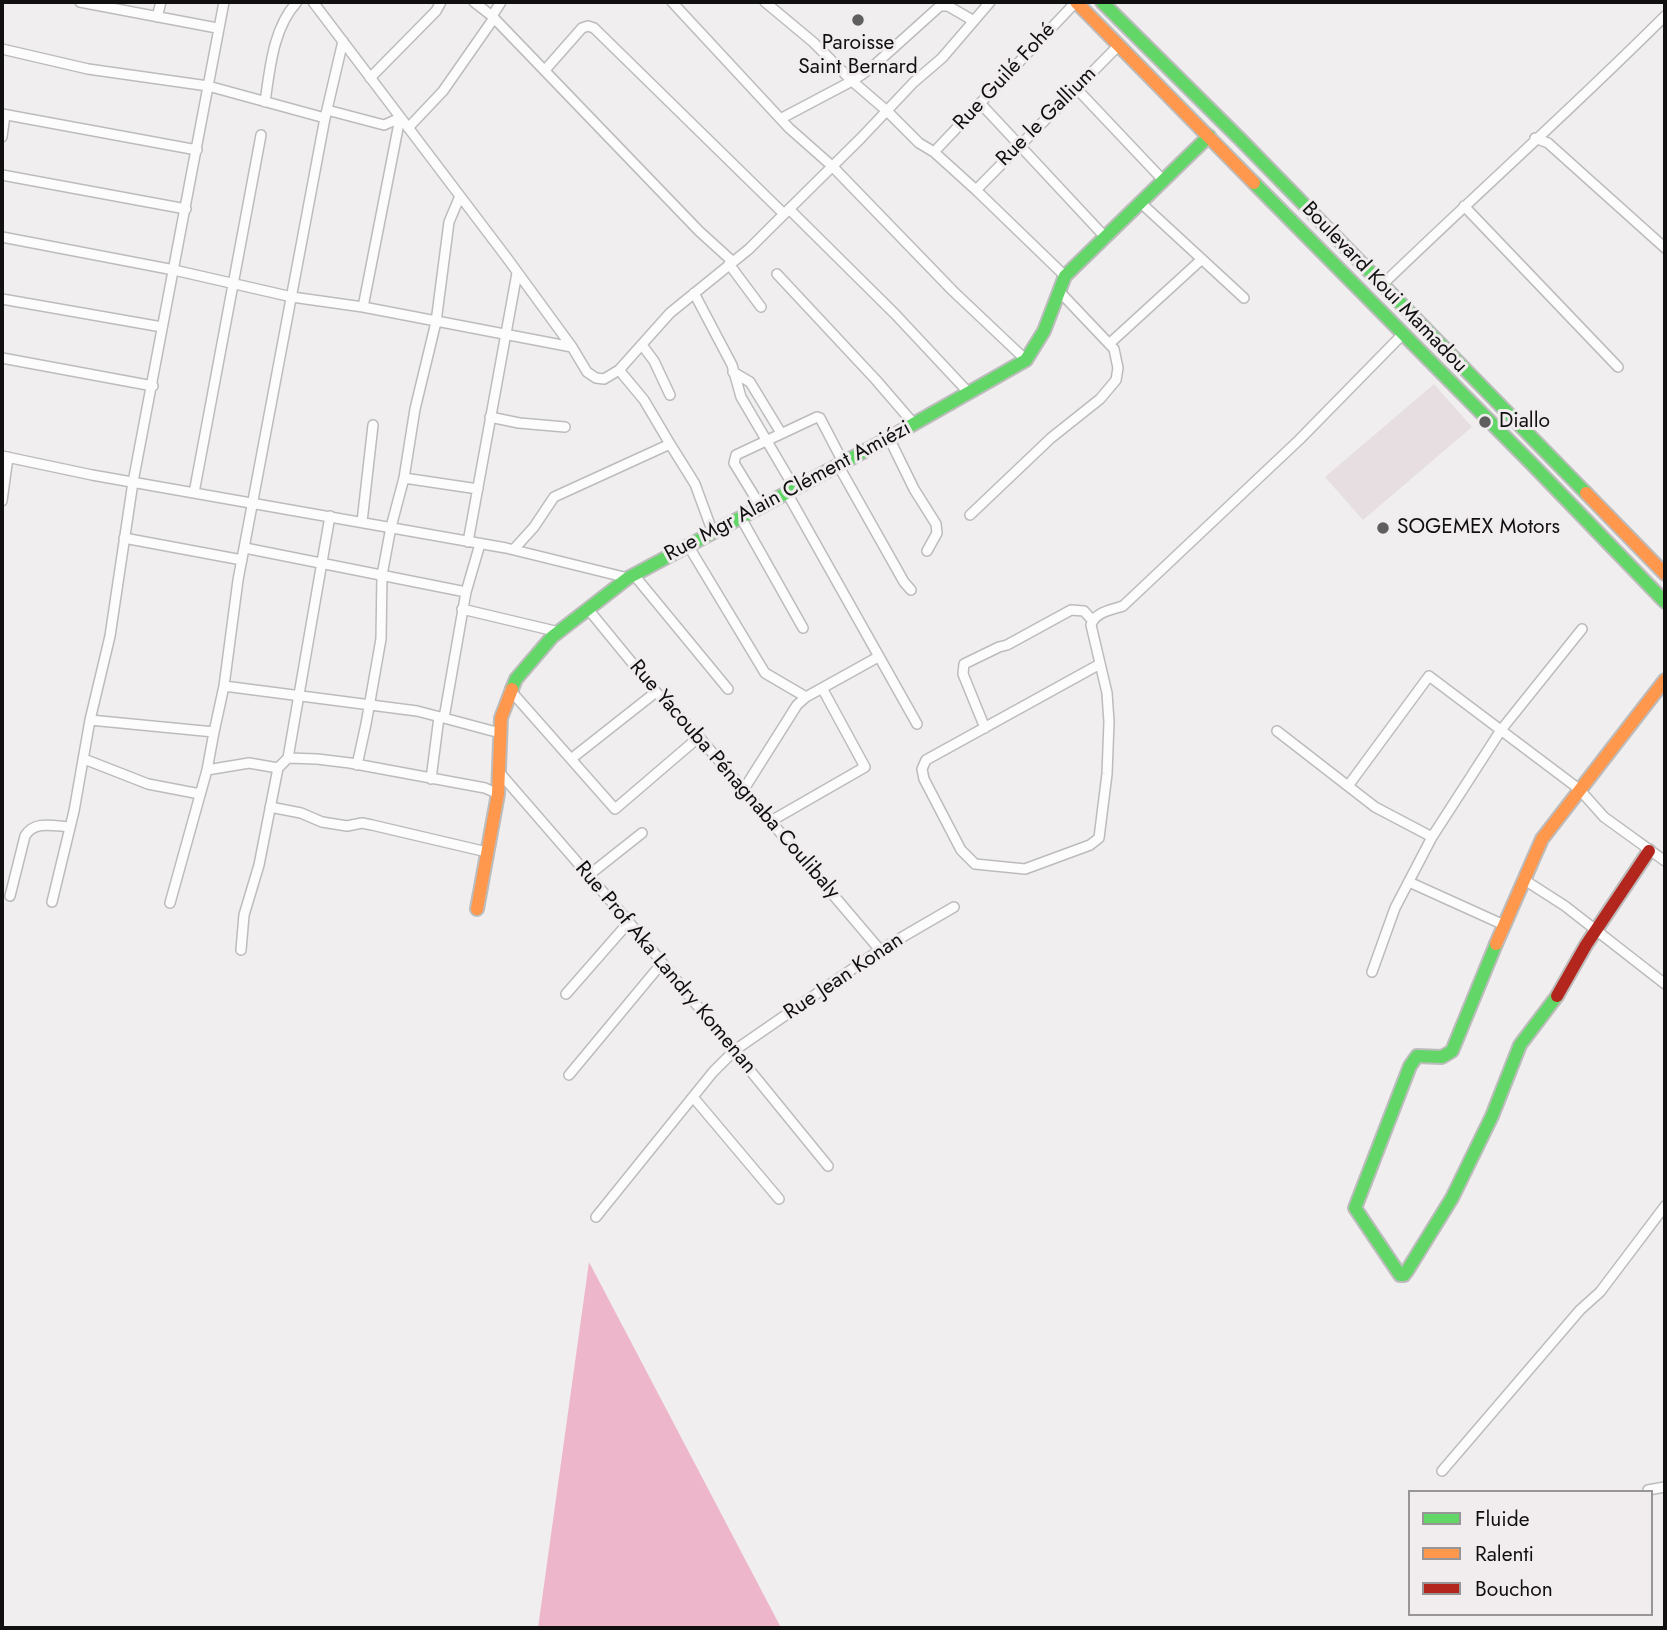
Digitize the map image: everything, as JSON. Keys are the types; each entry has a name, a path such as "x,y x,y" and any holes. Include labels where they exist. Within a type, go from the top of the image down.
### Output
{"street":[{"path":"80,2 124,6 157,17 218,28"},
{"path":"157,17 161,2"},
{"path":"52,902 110,636 133,482 224,2"},
{"path":"265,102 273,50 283,24 297,2"},
{"path":"315,2 572,347 587,372 596,378 604,379 619,370 670,313 749,249 914,82 942,58 990,2"},
{"path":"370,78 436,11 441,2"},
{"path":"474,2 493,17 730,262 761,307"},
{"path":"408,128 443,91 501,2"},
{"path":"672,2 789,128 831,166 960,298 1026,360"},
{"path":"765,2 813,42 919,143 934,152 976,190 1065,276"},
{"name":"Boulevard Koui Mamadou","path":"1076,2 1665,602"},
{"name":"Rue Guilé Fohé","path":"934,152 1076,2"},
{"name":"Boulevard Koui Mamadou","path":"1102,2 1665,574"},
{"path":"782,118 870,69 940,6 948,6 974,21"},
{"path":"1381,286 1535,138 1606,75 1665,16"},
{"path":"545,70 582,28 594,28 895,314 901,324 969,393"},
{"path":"170,903 215,732 242,560 326,114 343,41"},
{"name":"Rue le Gallium","path":"976,190 1119,45"},
{"path":"2,49 88,69 208,86 265,102 384,125 400,118"},
{"path":"1075,88 1163,180"},
{"path":"981,104 1106,238"},
{"path":"2,137 4,115 197,150"},
{"path":"363,307 400,118"},
{"path":"194,493 261,135"},
{"name":"Rue Mgr Alain Clément Amiézi","path":"477,909 498,794 501,718 510,690 531,659 559,632 631,577 914,424 1026,360 1037,350 1065,276 1209,136"},
{"path":"1535,138 1548,144 1665,248"},
{"path":"2,175 186,209"},
{"path":"356,765 381,639 382,575 404,478 415,409 436,322 449,222 460,196"},
{"path":"1141,203 1244,299"},
{"path":"1464,206 1618,367"},
{"path":"2,237 174,270 292,297 363,307 572,347"},
{"path":"1109,344 1202,259"},
{"path":"468,542 517,273"},
{"path":"777,274 914,424"},
{"path":"970,515 1051,438 1100,399 1116,380 1117,358 1109,344 1058,290"},
{"path":"694,293 732,365 741,397 916,724"},
{"path":"2,299 162,327"},
{"path":"1100,664 926,760 922,769 924,779 967,858 975,863 1025,869 1095,842 1101,833 1109,747 1107,693 1091,625 1093,620 1096,616 1123,606 1299,440 1402,335"},
{"path":"642,345 654,361 670,395"},
{"path":"2,358 153,386"},
{"path":"619,370 644,400 695,484 713,533"},
{"path":"733,372 750,382 781,433"},
{"path":"490,417 519,423 565,427"},
{"path":"761,507 734,463 734,458 811,419 820,418 841,463 904,582 911,590"},
{"path":"362,522 373,425"},
{"path":"888,438 914,489 936,524 937,533 927,551"},
{"path":"514,550 534,527 554,497 670,444"},
{"path":"2,501 5,456 133,482 514,550 631,577 728,689"},
{"path":"404,478 478,489"},
{"path":"241,950 244,915 259,865 278,768 288,758 330,516"},
{"path":"741,518 803,628"},
{"path":"124,538 242,560"},
{"path":"431,779 462,609 480,544"},
{"path":"688,547 765,673 806,696"},
{"path":"245,548 466,592"},
{"path":"462,609 559,632"},
{"name":"Rue Yacouba Pénagnaba Coulibaly","path":"588,609 656,692 699,737 880,950"},
{"path":"985,728 962,674 964,664 999,647 1007,646 1071,610 1084,611 1093,620"},
{"path":"1372,972 1395,908 1432,837 1501,730 1582,629"},
{"path":"744,789 797,705 806,696 878,657"},
{"path":"1348,786 1429,676 1579,789 1604,817 1665,862"},
{"path":"1649,851 1598,931 1586,945 1558,997 1520,1045 1492,1116 1452,1198 1407,1271 1400,1275 1356,1213 1356,1204 1413,1060 1417,1056 1442,1057 1452,1051 1542,839 1665,680"},
{"path":"223,686 417,711 500,733"},
{"path":"771,821 865,767 822,688"},
{"path":"510,690 615,809 699,737"},
{"path":"571,759 656,692"},
{"path":"90,720 215,732"},
{"path":"1277,731 1375,807 1432,837"},
{"path":"288,758 356,765 485,788 498,794"},
{"path":"84,759 148,784 200,794"},
{"path":"206,770 250,764 278,768"},
{"name":"Rue Prof Aka Landry Komenan","path":"499,772 629,922 828,1166"},
{"path":"270,807 301,813 322,822 347,826 362,823 487,852"},
{"path":"10,896 29,829 35,825 70,827"},
{"path":"589,875 642,833"},
{"path":"1523,879 1598,931 1665,984"},
{"path":"1409,882 1504,925"},
{"name":"Rue Jean Konan","path":"596,1217 713,1072 735,1050 880,950 954,907"},
{"path":"566,994 629,922"},
{"path":"569,1075 662,962"},
{"path":"693,1097 779,1199"},
{"path":"1442,1471 1580,1310 1600,1292 1665,1206"},
{"path":"1648,1490 1665,1487"}],"shaded area":[{"path":"1434,384 1472,427 1363,520 1325,477"},
{"path":"589,1262 778,1622 781,1628 538,1628"}],"traffic: fast":[{"path":"1102,2 1241,140 1586,493"},
{"path":"512,689 516,679 552,637 628,578 889,438 1026,360 1044,331 1065,276 1209,136"},
{"path":"1254,183 1665,602"},
{"path":"1496,944 1452,1051 1442,1057 1417,1056 1410,1066 1355,1208 1400,1275 1407,1271 1452,1198 1492,1116 1520,1045 1557,996"}],"traffic: slow":[{"path":"1076,2 1254,183"},
{"path":"1586,493 1665,574"},
{"path":"1496,944 1542,839 1665,680"},
{"path":"477,909 498,794 501,718 512,689"}],"traffic: jam":[{"path":"1557,996 1586,945 1649,851"}],"place":[{"name":"Paroisse Saint Bernard","path":"858,20"},
{"name":"Diallo","path":"1485,422"},
{"name":"SOGEMEX Motors","path":"1383,528"}]}
